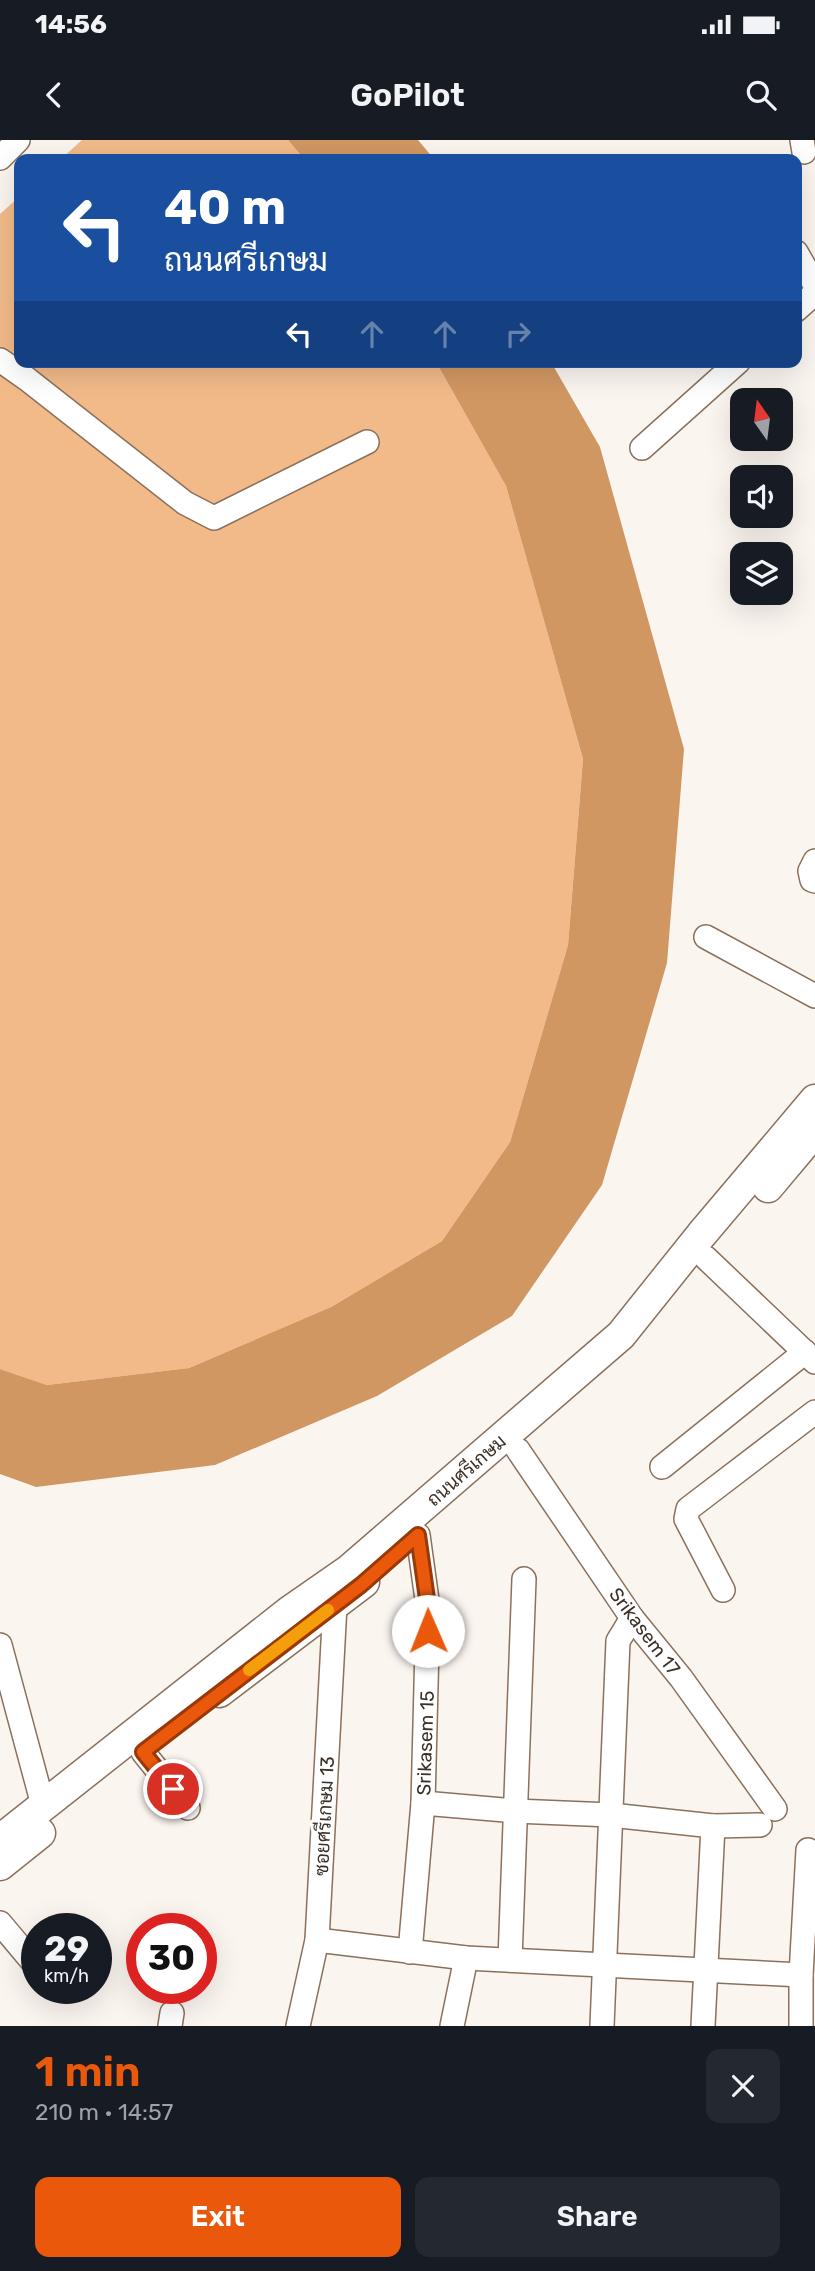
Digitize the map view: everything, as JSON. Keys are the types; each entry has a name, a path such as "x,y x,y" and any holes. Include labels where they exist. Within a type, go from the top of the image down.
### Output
{"main road":[{"name":"ถนนศรีเกษม","path":"0,1866 335,1605 627,1357 647,1319 701,1235 815,1100"},
{"name":"ถนนศรีเกษม","path":"0,1840 290,1611 348,1570 621,1335 647,1319 812,1141"}],"street":[{"path":"802,262 815,285"},
{"path":"0,360 185,503 214,517 367,442"},
{"path":"642,448 731,368"},
{"path":"815,861 810,871 810,876 815,881"},
{"path":"706,937 815,996"},
{"path":"662,1467 810,1357 706,1258"},
{"path":"723,1590 686,1519 688,1509 815,1412"},
{"name":"Srikasem 17","path":"518,1450 632,1618 681,1678 768,1817 713,1826"},
{"name":"Srikasem 15","path":"410,1952 423,1802 428,1606 418,1535"},
{"path":"510,1961 524,1579"},
{"name":"ซอยศรีเกษม 13","path":"298,2026 317,1940 335,1605"},
{"path":"602,2026 618,1641 632,1618"},
{"path":"0,1645 43,1805"},
{"path":"143,1752 188,1808"},
{"path":"423,1802 514,1811 611,1815 713,1826 703,2026"},
{"path":"801,2026 808,1850"},
{"path":"0,1923 21,1948"},
{"path":"317,1940 466,1958 801,1975"},
{"path":"452,2026 466,1958"}],"shaded area":[{"path":"82,140 288,140 300,154 67,154"},
{"path":"288,140 418,140 430,154 300,154"},
{"path":"14,201 14,368 439,368 506,486 583,759 568,945 510,1142 442,1241 331,1307 189,1368 47,1385 0,1369 0,214"},
{"path":"439,368 554,368 600,447 684,749 667,963 602,1185 512,1316 377,1396 215,1465 36,1487 0,1474 0,1369 47,1385 189,1368 331,1307 442,1241 510,1142 568,945 583,759 506,486"}],"slow traffic":[{"path":"249,1670 328,1610"}],"route":[{"path":"173,1789 143,1752 361,1585 418,1535 428,1606 428,1631"}]}
